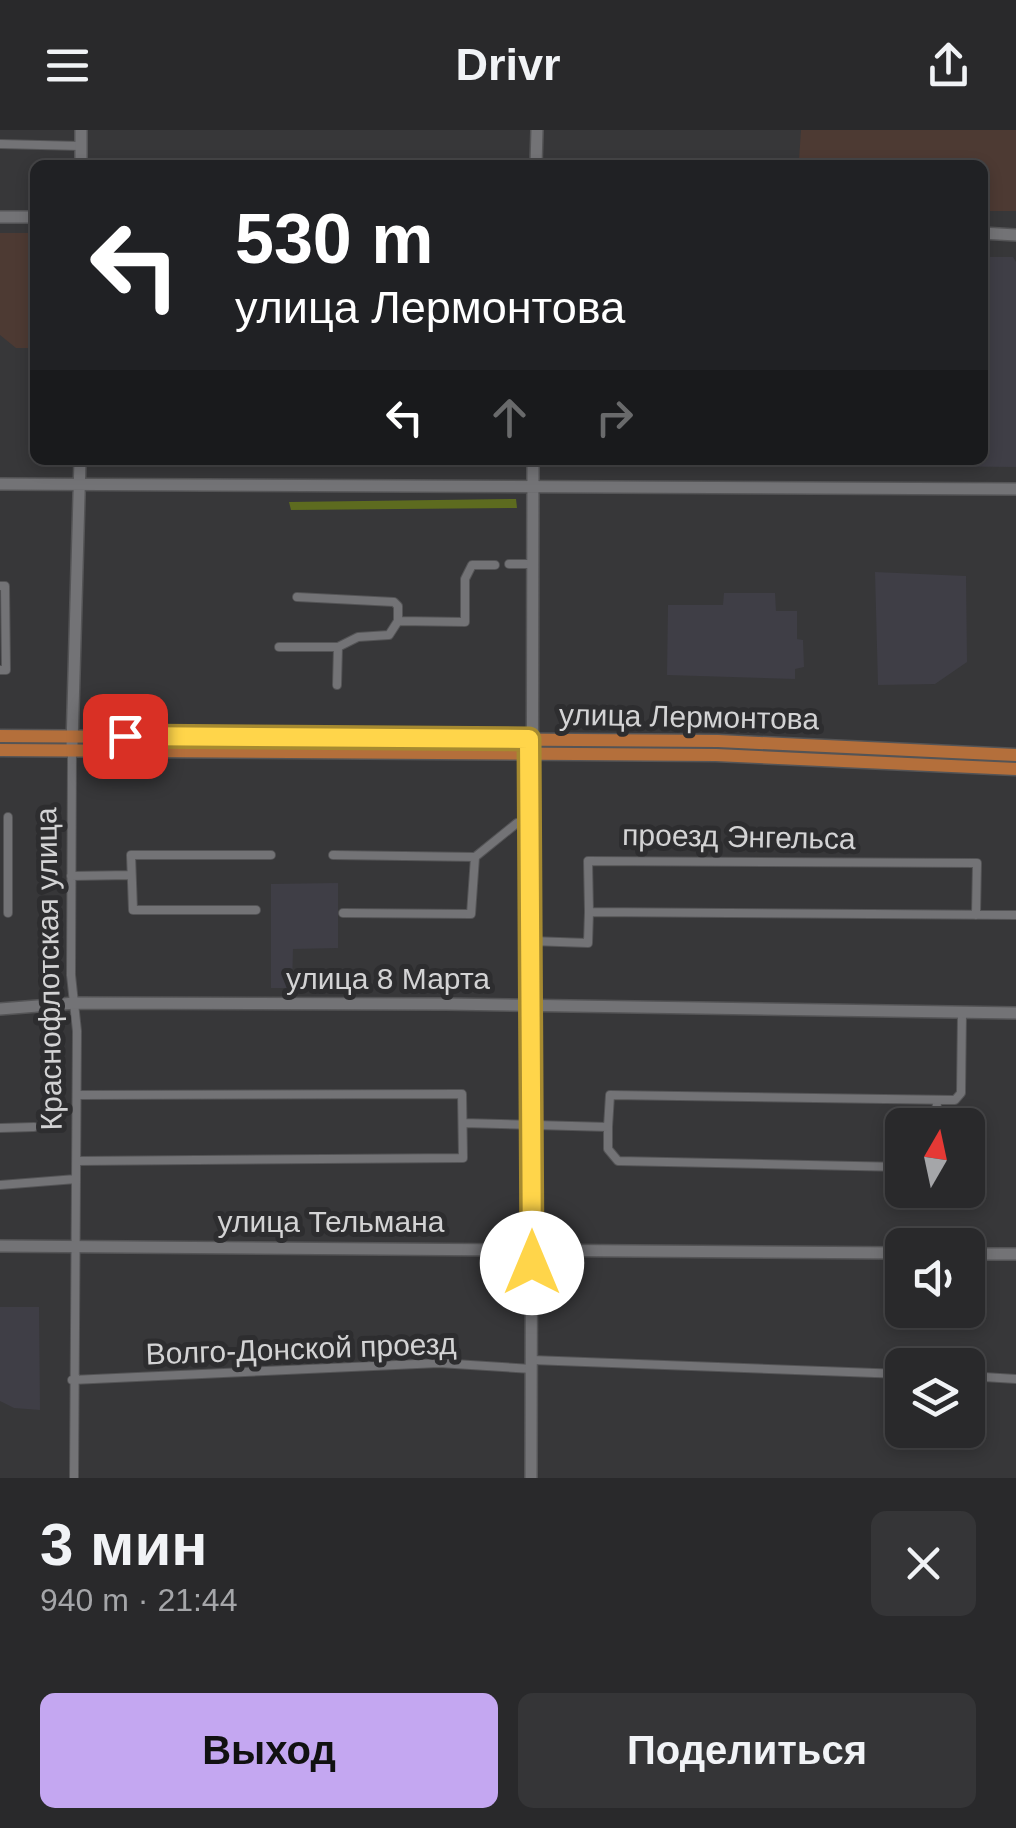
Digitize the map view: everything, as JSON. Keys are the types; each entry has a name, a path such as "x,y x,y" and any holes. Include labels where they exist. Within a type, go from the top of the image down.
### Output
{"main road":[{"name":"улица Лермонтова","path":"0,736 72,742 529,746 768,742 1016,755"},
{"name":"улица Лермонтова","path":"0,750 72,742"},
{"name":"улица Лермонтова","path":"529,746 1016,768"}],"street":[{"path":"81,130 81,160"},
{"path":"536,160 537,130"},
{"path":"0,144 81,146"},
{"path":"0,217 30,218"},
{"path":"988,234 1016,235"},
{"name":"Краснофлотская улица","path":"74,1478 77,1095 71,876 80,465"},
{"path":"532,465 532,1478"},
{"path":"0,484 1016,489"},
{"path":"509,564 531,564"},
{"path":"398,621 465,622 466,579 472,565 495,565"},
{"path":"0,586 5,586 6,670 0,670"},
{"path":"279,647 338,647 358,637 389,635 398,621 398,606 394,602 297,597"},
{"path":"337,685 338,647"},
{"path":"8,817 4,882 8,914"},
{"path":"333,855 475,857 517,823 530,823"},
{"path":"256,910 133,910 131,855 271,855"},
{"path":"343,914 471,914 475,857"},
{"name":"проезд Энгельса","path":"589,912 590,858 977,863 976,915"},
{"path":"71,876 132,875"},
{"path":"530,941 588,942 589,912 1016,915"},
{"name":"улица 8 Марта","path":"0,1009 75,1004 531,1005 1016,1013"},
{"path":"885,1166 618,1161 608,1149 610,1095 955,1100 961,1092 962,1012"},
{"path":"76,1161 463,1158 462,1094 77,1095"},
{"path":"937,1100 937,1108"},
{"path":"463,1123 608,1127"},
{"path":"0,1128 34,1127"},
{"path":"0,1185 76,1179"},
{"name":"улица Тельмана","path":"0,1246 885,1253"},
{"path":"985,1254 1016,1254"},
{"name":"Волго-Донской проезд","path":"72,1380 436,1364 885,1374"},
{"path":"985,1377 1016,1378"}],"shaded area":[{"path":"801,130 1016,130 1016,211 988,211 988,160 799,160"},
{"path":"0,233 30,233 30,348 16,348 0,335"},
{"path":"988,257 1013,257 1016,262 1016,467 820,465 988,465"},
{"path":"875,572 966,576 967,662 935,684 878,685"},
{"path":"724,593 775,593 776,611 797,611 797,639 803,640 804,667 795,669 795,679 667,675 668,605 723,605"},
{"path":"338,883 338,948 293,949 292,988 271,988 271,884"},
{"path":"0,1307 39,1307 40,1410 14,1408 0,1401"}],"green space":[{"path":"516,499 517,508 291,510 289,502"}],"route":[{"path":"125,736 529,739 532,1263"}]}
